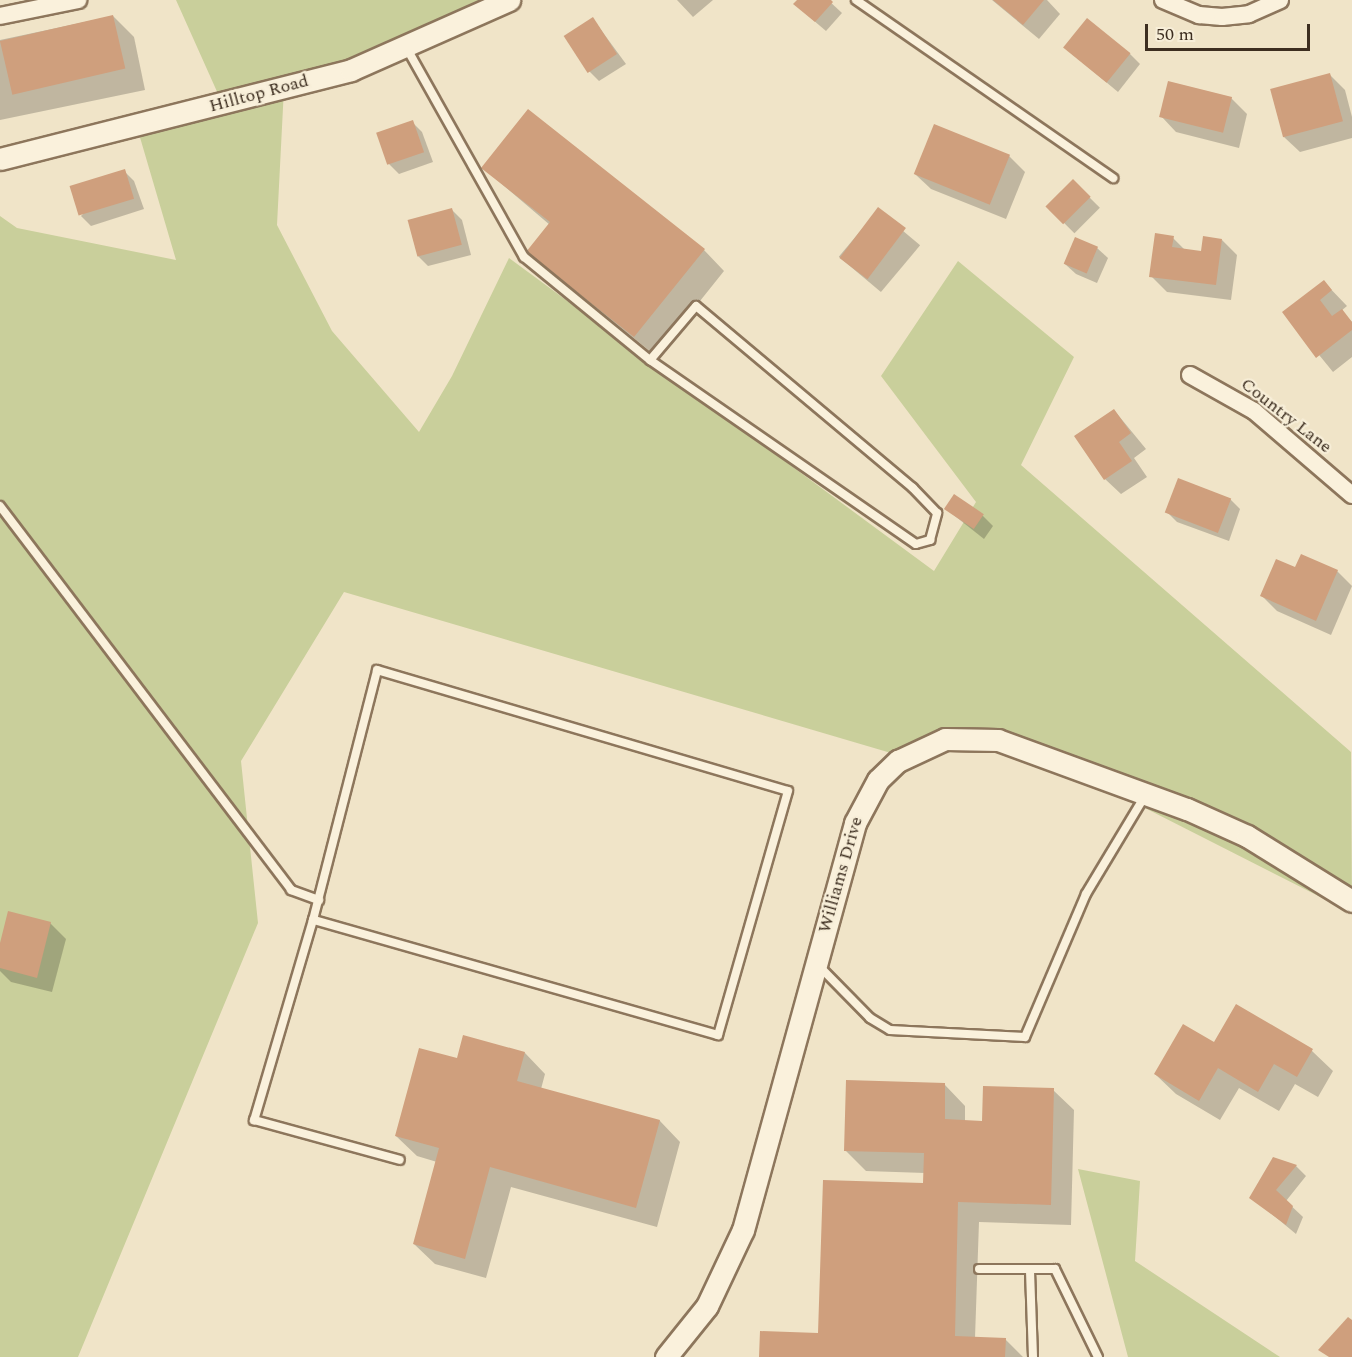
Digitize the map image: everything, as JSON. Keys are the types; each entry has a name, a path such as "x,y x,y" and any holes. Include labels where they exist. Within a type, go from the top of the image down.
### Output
{"street":[{"path":"0,16 78,0"},
{"name":"Hilltop Road","path":"0,159 351,70 509,0"},
{"path":"1163,0 1198,15 1222,17 1249,14 1280,0"},
{"name":"Country Lane","path":"1190,375 1254,411 1352,495"},
{"name":"Williams Drive","path":"666,1357 707,1306 743,1230 863,802 878,780 919,748 968,737 998,740 1146,793 1247,836 1352,901"}],"lane":[{"path":"856,0 1113,178"},
{"path":"406,46 524,256 650,360 916,544 930,540 937,513 913,488 696,306 650,360"},
{"path":"0,506 291,890 319,900"},
{"path":"313,920 718,1035 788,791 377,670 319,900 313,920 254,1120 400,1160"},
{"path":"816,963 870,1017 890,1030 1025,1037 1086,894 1146,793"},
{"path":"979,1269 1055,1269 1098,1357"},
{"path":"1030,1270 1033,1357"}],"green space":[{"path":"176,0 480,0 284,88 277,225 332,331 419,432 452,376 509,258 934,571 976,502 881,376 958,261 1074,357 1021,465 1351,752 1352,913 1015,742 891,753 344,592 241,761 258,923 78,1357 0,1357 0,216 17,228 176,260 139,134 223,105"},
{"path":"1078,1169 1140,1181 1135,1261 1280,1357 1128,1357"}],"building":[{"path":"797,0 831,0 833,2 815,22 793,4"},
{"path":"993,0 1044,0 1023,25"},
{"path":"113,15 125,69 12,95 0,41"},
{"path":"593,17 617,54 588,73 564,36"},
{"path":"1087,18 1131,53 1107,83 1063,48"},
{"path":"1330,73 1343,121 1283,137 1270,89"},
{"path":"1168,81 1232,97 1223,133 1159,117"},
{"path":"528,109 705,249 634,337 526,252 550,222 481,168"},
{"path":"413,120 424,152 387,165 376,133"},
{"path":"934,124 1010,155 990,205 914,174"},
{"path":"125,169 134,199 79,216 70,186"},
{"path":"1073,179 1091,197 1063,224 1045,207"},
{"path":"878,207 906,228 867,279 839,258"},
{"path":"452,208 462,245 417,257 408,220"},
{"path":"1155,233 1174,236 1172,247 1201,251 1203,236 1222,239 1216,285 1149,277"},
{"path":"1075,237 1098,247 1087,273 1064,264"},
{"path":"1324,280 1332,290 1320,300 1332,316 1342,309 1352,322 1352,330 1316,358 1282,312"},
{"path":"1114,409 1131,433 1119,442 1132,461 1104,480 1074,436"},
{"path":"1178,478 1231,498 1218,533 1165,513"},
{"path":"954,494 984,514 974,529 944,509"},
{"path":"1301,554 1338,570 1316,621 1260,596 1276,559 1295,567"},
{"path":"8,911 51,922 37,978 0,968 0,943"},
{"path":"1236,1004 1313,1049 1297,1077 1274,1064 1258,1092 1218,1068 1199,1101 1154,1074 1183,1024 1214,1042"},
{"path":"463,1035 525,1052 517,1081 660,1120 636,1208 490,1167 465,1259 413,1244 439,1148 395,1136 419,1048 457,1058"},
{"path":"846,1080 945,1083 945,1119 982,1121 983,1086 1054,1088 1051,1205 958,1202 955,1336 1006,1338 1005,1357 759,1357 760,1331 818,1333 823,1180 923,1183 924,1153 844,1151"},
{"path":"1273,1157 1297,1165 1276,1190 1293,1206 1286,1225 1249,1198"},
{"path":"1348,1317 1352,1320 1352,1357 1329,1357 1318,1350"}]}
